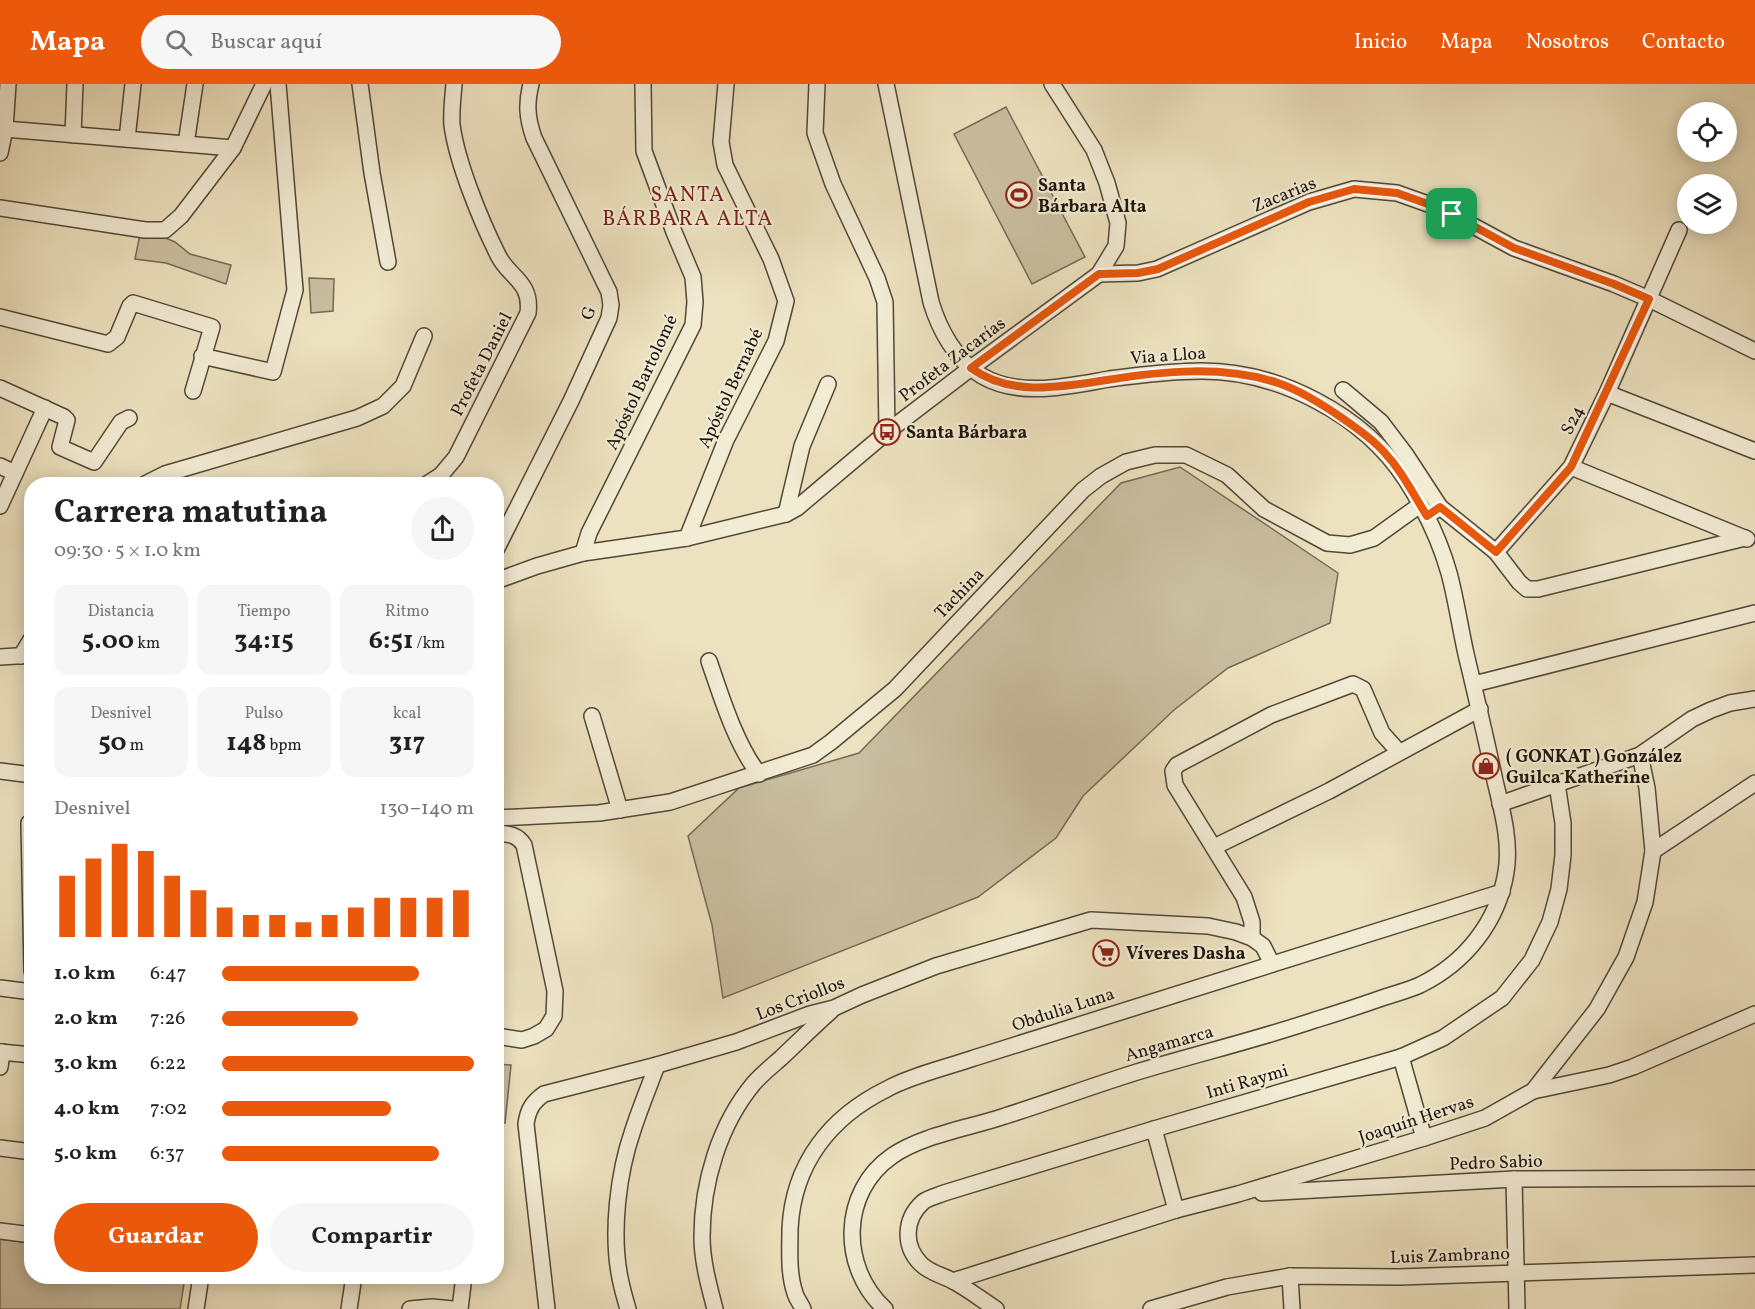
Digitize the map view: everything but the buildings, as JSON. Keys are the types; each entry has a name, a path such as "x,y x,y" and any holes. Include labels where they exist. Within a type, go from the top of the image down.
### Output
{"street":[{"path":"0,153 5,129 8,84"},
{"path":"73,135 75,84"},
{"path":"127,139 133,84"},
{"path":"186,144 195,84"},
{"path":"0,208 145,230 165,230 181,216 233,148 264,84"},
{"path":"202,356 273,372 295,290 278,84"},
{"path":"360,84 372,173 388,262"},
{"name":"Profeta Daniel","path":"438,477 456,457 528,313 530,301 514,274 498,257 466,177 452,124 454,84"},
{"name":"G","path":"504,534 571,401 609,318 611,305 609,292 534,138 527,118 527,100 531,84"},
{"name":"Apóstol Bartolomé","path":"583,554 589,533 693,325 695,302 693,277 644,151 643,84"},
{"name":"Apóstol Bernabé","path":"687,538 726,440 776,341 786,301 771,260 725,165 721,142 726,84"},
{"path":"817,84 815,133 832,184 877,278 885,302 887,432"},
{"name":"Via a Lloa","path":"886,84 931,302 937,321 947,340 971,368 994,381 1032,388 1200,371 1226,373 1277,383 1318,403 1371,439 1396,466 1423,511 1449,572 1500,804"},
{"name":"Profeta Zacarías","path":"504,578 537,566 583,554 687,538 786,514 797,508 887,432 1099,274 1116,246 1118,223 1107,183 1094,150 1052,84"},
{"path":"5,129 233,148"},
{"name":"Zacarias","path":"1099,274 1138,273 1158,269 1309,202 1354,189 1397,193 1442,209 1514,248 1649,299 1755,351"},
{"name":"S24","path":"1496,552 1571,467 1607,393 1677,234"},
{"path":"0,317 108,344 117,337 130,306 136,303 212,327 193,391"},
{"path":"159,477 357,418 383,406 403,386 424,336"},
{"path":"786,514 802,446 828,384"},
{"path":"0,388 67,420 60,443 62,450 94,462 121,422 129,418"},
{"path":"1343,390 1381,422 1440,507 1496,552 1527,589 1538,589 1750,540"},
{"path":"1607,393 1755,451"},
{"path":"0,506 45,408"},
{"name":"Tachina","path":"504,818 599,813 670,802 813,755 895,688 1083,490 1101,476 1126,462 1155,455 1186,455 1227,475 1264,509 1327,543 1350,546 1374,538 1423,511 1440,507"},
{"path":"0,466 15,473"},
{"path":"1571,467 1750,540"},
{"path":"1474,684 1755,613"},
{"path":"0,657 24,656"},
{"path":"709,661 735,730 749,761 759,774"},
{"path":"1272,964 1263,946 1252,938 1250,910 1175,785 1173,771 1183,760 1271,715 1353,684 1363,689 1382,733 1398,751"},
{"path":"1500,804 1640,755 1711,710 1730,703 1755,699"},
{"path":"1214,847 1329,791 1398,751 1480,709"},
{"path":"592,716 620,810"},
{"name":"Joaquín Hervas","path":"953,1281 1176,1210 1238,1194 1425,1138 1485,1118 1533,1091 1597,1009 1626,957 1646,902 1653,851 1647,788 1640,755"},
{"path":"0,771 24,774"},
{"path":"1653,851 1755,783"},
{"name":"Inti Raymi","path":"996,1309 953,1281 933,1273 921,1264 909,1247 907,1230 912,1214 924,1201 1154,1129 1401,1057 1443,1038 1502,998 1532,960 1550,922 1559,889 1563,823 1557,784"},
{"name":"Angamarca","path":"885,1309 869,1292 860,1276 851,1240 852,1221 858,1200 872,1175 895,1154 912,1144 1137,1072 1269,1035 1417,987 1457,961 1473,945 1487,925 1502,892 1508,856 1500,804"},
{"path":"504,834 515,836 524,845 555,991 554,1016 546,1029 522,1040 504,1037"},
{"name":"Obdulia Luna","path":"803,1309 795,1293 790,1257 794,1194 808,1160 831,1128 854,1108 888,1088 910,1080 1120,1011 1502,892"},
{"name":"Los Criollos","path":"547,1309 526,1124 528,1111 544,1094 736,1042 810,1014 834,1008 936,966 1091,920 1208,926 1252,938"},
{"path":"0,988 24,991"},
{"path":"716,1309 707,1278 702,1238 704,1200 722,1134 754,1082 834,1008"},
{"path":"1533,1091 1609,1076 1755,1014"},
{"path":"1,1057 24,1056"},
{"path":"1401,1057 1425,1138"},
{"path":"628,1309 619,1277 617,1242 619,1197 632,1131 657,1065"},
{"path":"1154,1129 1176,1210"},
{"path":"0,1148 24,1151"},
{"name":"Pedro Sabio","path":"1238,1194 1514,1179 1755,1178"},
{"path":"1514,1179 1517,1309"},
{"path":"0,1231 24,1234"},
{"name":"Luis Zambrano","path":"1151,1309 1227,1287 1290,1276 1399,1277 1755,1265"},
{"path":"1290,1276 1292,1309"},
{"path":"196,1309 200,1284"},
{"path":"349,1309 353,1284"},
{"path":"460,1309 463,1284"},
{"path":"415,1309 452,1309"}],"shaded area":[{"name":"Santa Bárbara Alta","path":"1006,107 1085,257 1032,284 954,134"},
{"path":"140,234 161,236 175,242 190,254 231,265 226,284 166,263 135,259"},
{"path":"309,278 334,279 333,311 311,313"},
{"path":"1180,467 1338,573 1330,623 1228,668 1174,710 1083,796 1056,838 978,897 723,998 712,925 688,836 739,788 859,753 1121,483"},
{"path":"504,1065 511,1065 504,1123"},
{"path":"0,1239 24,1242 24,1284 184,1284 180,1309 0,1309"}],"place":[{"name":"Santa Bárbara Alta","path":"1019,195"},
{"name":"Santa Bárbara","path":"887,432"},
{"name":"( GONKAT ) González Guilca Katherine","path":"1486,766"},
{"name":"Víveres Dasha","path":"1106,953"}],"district":[{"name":"SANTA BÁRBARA ALTA","path":"688,206"}],"route":[{"path":"1354,189 1397,193 1452,214 1514,248 1649,299 1571,467 1496,552 1440,507 1427,516 1396,466 1371,439 1301,393 1277,383 1252,377 1200,371 1032,388 994,381 981,376 971,368 1099,274 1138,273 1158,269 1309,202 1354,189"}]}
